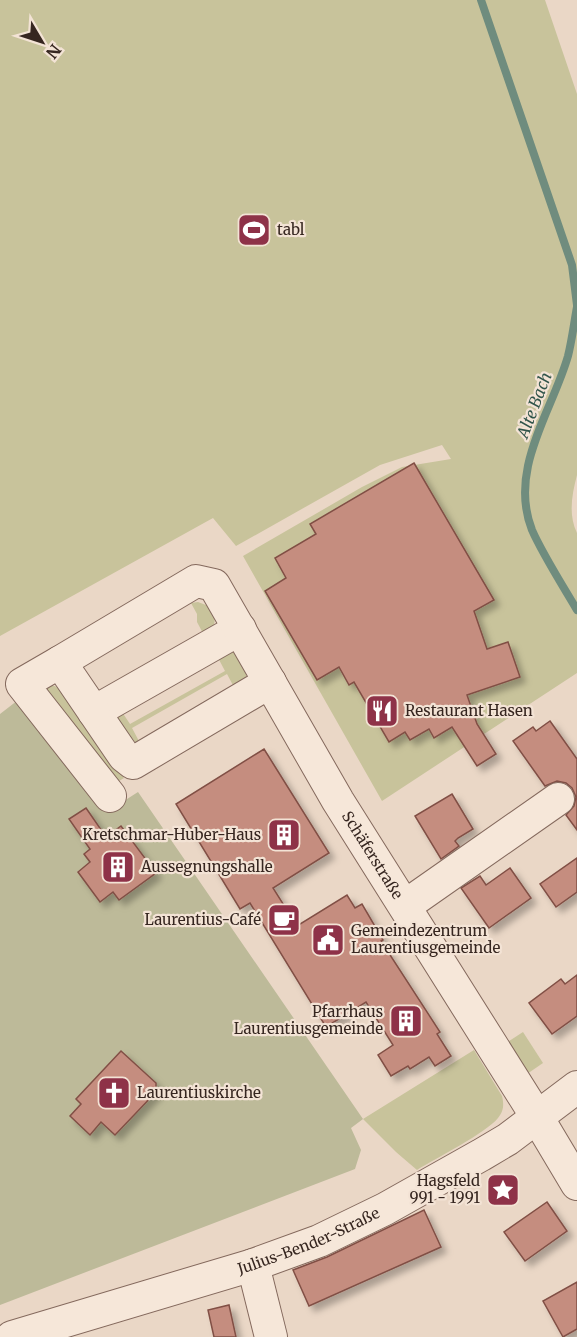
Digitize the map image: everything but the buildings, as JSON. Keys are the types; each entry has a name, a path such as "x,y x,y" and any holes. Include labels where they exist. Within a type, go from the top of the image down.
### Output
{"street":[{"name":"Schäferstraße","path":"60,662 196,581 214,585 339,801 577,1184"},
{"path":"94,712 240,629"},
{"path":"110,796 22,684 60,662 124,756 133,763 270,682"},
{"path":"405,906 558,799"},
{"name":"Julius-Bender-Straße","path":"12,1337 253,1264 319,1241 385,1209 508,1139 577,1087"},
{"path":"253,1264 271,1337"}],"shaded area":[{"path":"0,0 545,0 577,94 577,475 572,497 572,519 577,533 577,673 382,801 243,556 362,487 402,467 451,459 442,445 380,465 236,546 213,518 0,636"},
{"path":"198,602 211,607 214,616 213,627 205,637 191,603"},
{"path":"228,651 237,653 247,672 245,681 235,689 227,674 132,728 140,743 135,742 117,718 116,714 120,709 130,724 225,671 216,654"},
{"path":"48,686 55,686 63,692 124,778 109,787 44,691"},
{"path":"22,697 113,808 138,792 363,1119 351,1128 361,1150 355,1169 0,1305 0,714"},
{"path":"523,1032 543,1063 527,1074 506,1043"},
{"path":"474,1050 502,1096 501,1113 483,1131 417,1170 363,1119"}],"waterway":[{"name":"Alte Bach","path":"481,0 572,265 577,305"},
{"name":"Alte Bach","path":"577,307 568,356 535,441 525,485 526,507 532,530 577,610"}],"place":[{"name":"tabl","path":"254,230"},
{"name":"Restaurant Hasen","path":"382,711"},
{"name":"Kretschmar-Huber-Haus","path":"284,835"},
{"name":"Aussegnungshalle","path":"118,867"},
{"name":"Laurentius-Café","path":"284,920"},
{"name":"Gemeindezentrum Laurentiusgemeinde","path":"328,940"},
{"name":"Pfarrhaus Laurentiusgemeinde","path":"406,1021"},
{"name":"Laurentiuskirche","path":"114,1093"},
{"name":"Hagsfeld 991 - 1991","path":"503,1190"}]}
